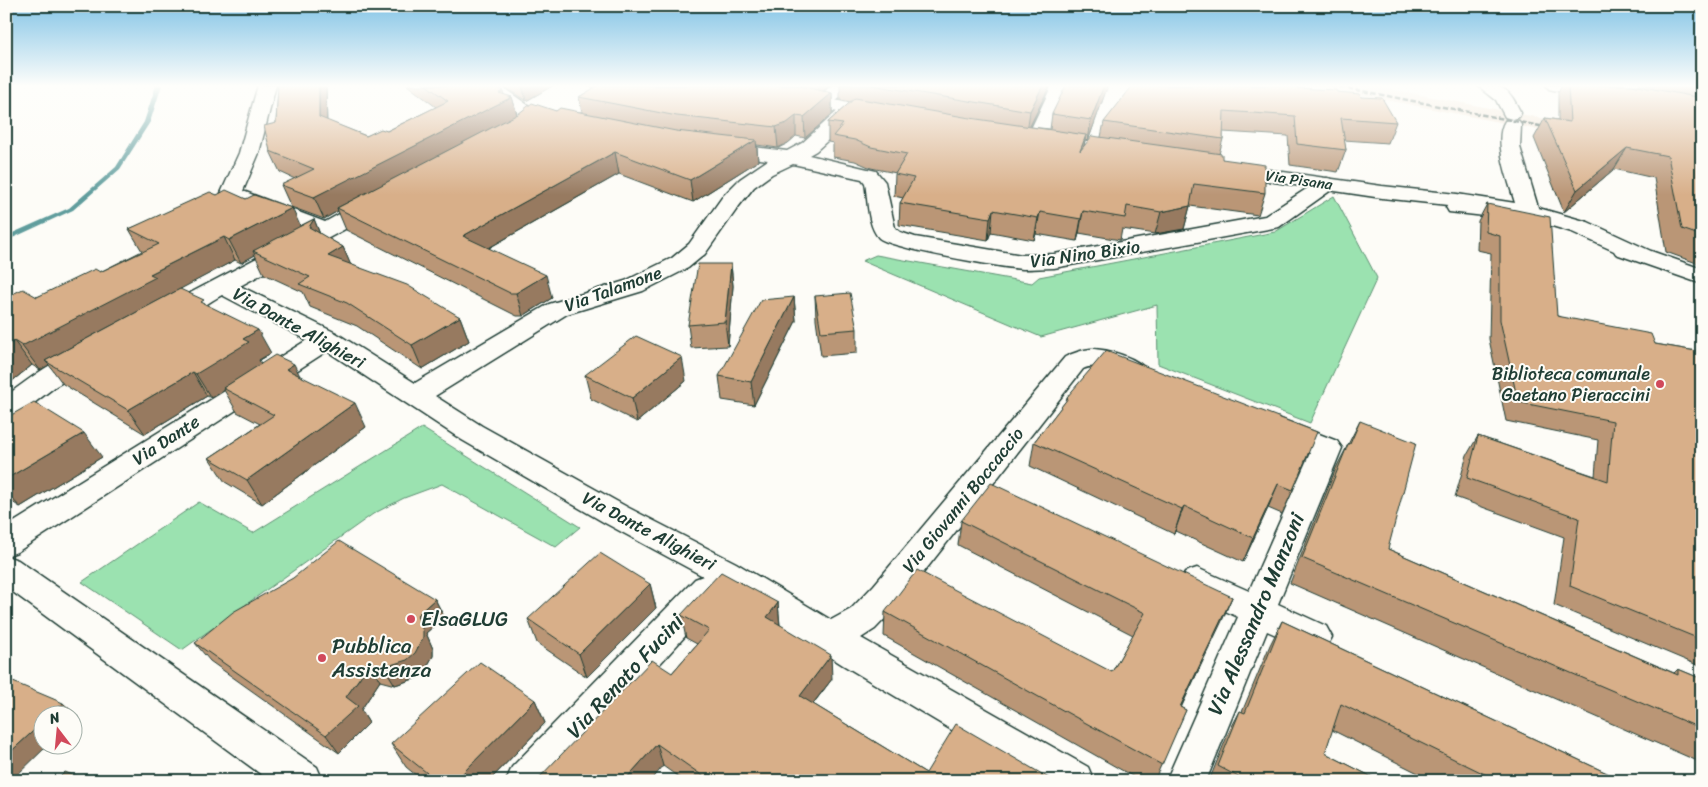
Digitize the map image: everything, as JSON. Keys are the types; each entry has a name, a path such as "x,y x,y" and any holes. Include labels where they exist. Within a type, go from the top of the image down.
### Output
{"street":[{"path":"258,122 250,154 232,193 239,198 327,230"},
{"path":"522,122 577,124"},
{"name":"Via Talamone","path":"414,396 558,309 628,288 668,270 696,249 742,188 766,170 812,144 837,122"},
{"path":"1038,122 1027,140 1054,144"},
{"path":"1457,206 1528,214 1510,147 1512,122"},
{"path":"700,147 790,157"},
{"name":"Via Nino Bixio","path":"790,157 850,169 869,175 876,188 883,226 892,237 912,243 1030,263 1083,256 1271,222 1282,217 1327,184"},
{"name":"Via Pisana","path":"1206,167 1382,192 1566,230 1642,255 1702,278"},
{"name":"Via Pisana","path":"1382,192 1450,199 1528,212 1585,229 1642,255"},
{"path":"145,326 395,193"},
{"name":"Via Dante Alighieri","path":"222,286 327,339 472,433 599,505 724,572 1074,781"},
{"name":"Via Dante","path":"6,543 327,339"},
{"path":"6,410 55,374 102,348"},
{"name":"Via Giovanni Boccaccio","path":"832,638 863,619 878,604 1067,371 1077,362 1089,358 1105,360 1154,379"},
{"name":"Via Alessandro Manzoni","path":"1186,781 1327,448 1254,419"},
{"path":"978,480 1009,495"},
{"path":"1165,567 1344,651"},
{"path":"6,568 303,781"},
{"name":"Via Renato Fucini","path":"526,781 724,572"}],"shaded area":[{"path":"1497,122 1561,122 1702,149 1702,162"}],"green space":[{"path":"1334,196 1377,278 1310,423 1158,364 1157,305 1041,337 862,261 876,255 1032,283 1039,277 1275,232"},
{"path":"422,428 580,527 556,547 442,484 404,498 373,514 182,650 82,582 199,502 253,533"}],"building":[{"path":"331,122 366,136 381,129 387,131 406,122 463,122 314,197 281,185 314,169 270,151 264,126 276,123"},
{"path":"503,122 629,122 676,131 756,140 690,180 615,152 463,236 546,275 516,293 510,293 337,208"},
{"path":"729,122 789,122 776,127"},
{"path":"828,122 995,122 1086,135 1080,151 1092,136 1222,154 1222,159 1265,165 1265,193 1194,184 1190,206 1161,212 1127,206 1125,218 1083,211 1081,219 1040,212 1038,218 993,210 990,218 900,203 914,178 895,174 907,154 871,147 855,140 833,136 843,124"},
{"path":"1104,122 1224,122 1223,139"},
{"path":"1295,122 1342,122 1346,150 1297,144"},
{"path":"1547,122 1702,122 1702,236 1682,229 1668,156 1627,148 1577,190"},
{"path":"226,190 246,199 254,195 292,208 229,240 224,237 150,274 156,277 22,346 14,341 6,347 6,297 23,289 37,297 95,269 100,272 159,244 129,229 210,192 217,195"},
{"path":"1487,204 1550,217 1557,316 1651,334 1655,344 1702,352 1702,640 1570,586 1579,518 1467,478 1478,436 1608,481 1613,421 1518,402 1500,320 1500,236 1486,232"},
{"path":"314,219 309,227 343,247 328,256 407,285 460,317 412,345 347,303 299,284 310,277 253,251"},
{"path":"698,264 731,264 725,322 688,325"},
{"path":"180,289 204,300 201,302 258,330 243,339 249,342 196,374 193,372 128,410 45,361"},
{"path":"850,293 857,329 821,332 815,296"},
{"path":"794,297 751,382 719,376 761,300"},
{"path":"636,336 682,357 632,398 585,375"},
{"path":"1106,351 1317,432 1293,490 1278,484 1253,538 1184,506 1182,509 1034,442 1067,397"},
{"path":"275,355 294,364 286,369 355,403 247,480 209,458 274,415 223,388"},
{"path":"34,402 84,433 6,479 6,418"},
{"path":"1360,421 1416,443 1388,549 1678,675 1678,669 1702,679 1702,729 1302,558 1348,444 1350,444"},
{"path":"991,483 1232,597 1180,707 1186,710 1162,765 885,612 917,570 1112,672 1145,613 961,521"},
{"name":"Pubblica Assistenza","path":"339,541 435,599 417,615 423,631 423,638 415,653 407,660 384,667 370,663 346,697 358,706 326,735 195,643 233,612 293,578"},
{"path":"600,553 650,584 579,654 528,619"},
{"path":"721,572 778,603 767,617 831,655 800,696 926,773 956,724 1054,781 710,781 657,744 624,781 536,781 652,660 672,673 709,630 681,615"},
{"path":"1282,621 1624,781 1499,781 1341,704 1325,753 1380,781 1246,781 1218,766 1240,711 1245,713"},
{"path":"480,662 535,700 455,781 437,781 391,744"},
{"path":"6,679 63,703 32,704 32,732 6,756"},
{"path":"65,772 87,781 56,781"}],"waterway":[{"path":"6,239 71,209 118,168 147,122"}],"railway":[{"path":"1518,122 1555,129"}],"place":[{"name":"Biblioteca comunale Gaetano Pieraccini","path":"1660,384"},
{"name":"ElsaGLUG","path":"411,619"},
{"name":"Pubblica Assistenza","path":"322,658"}]}
